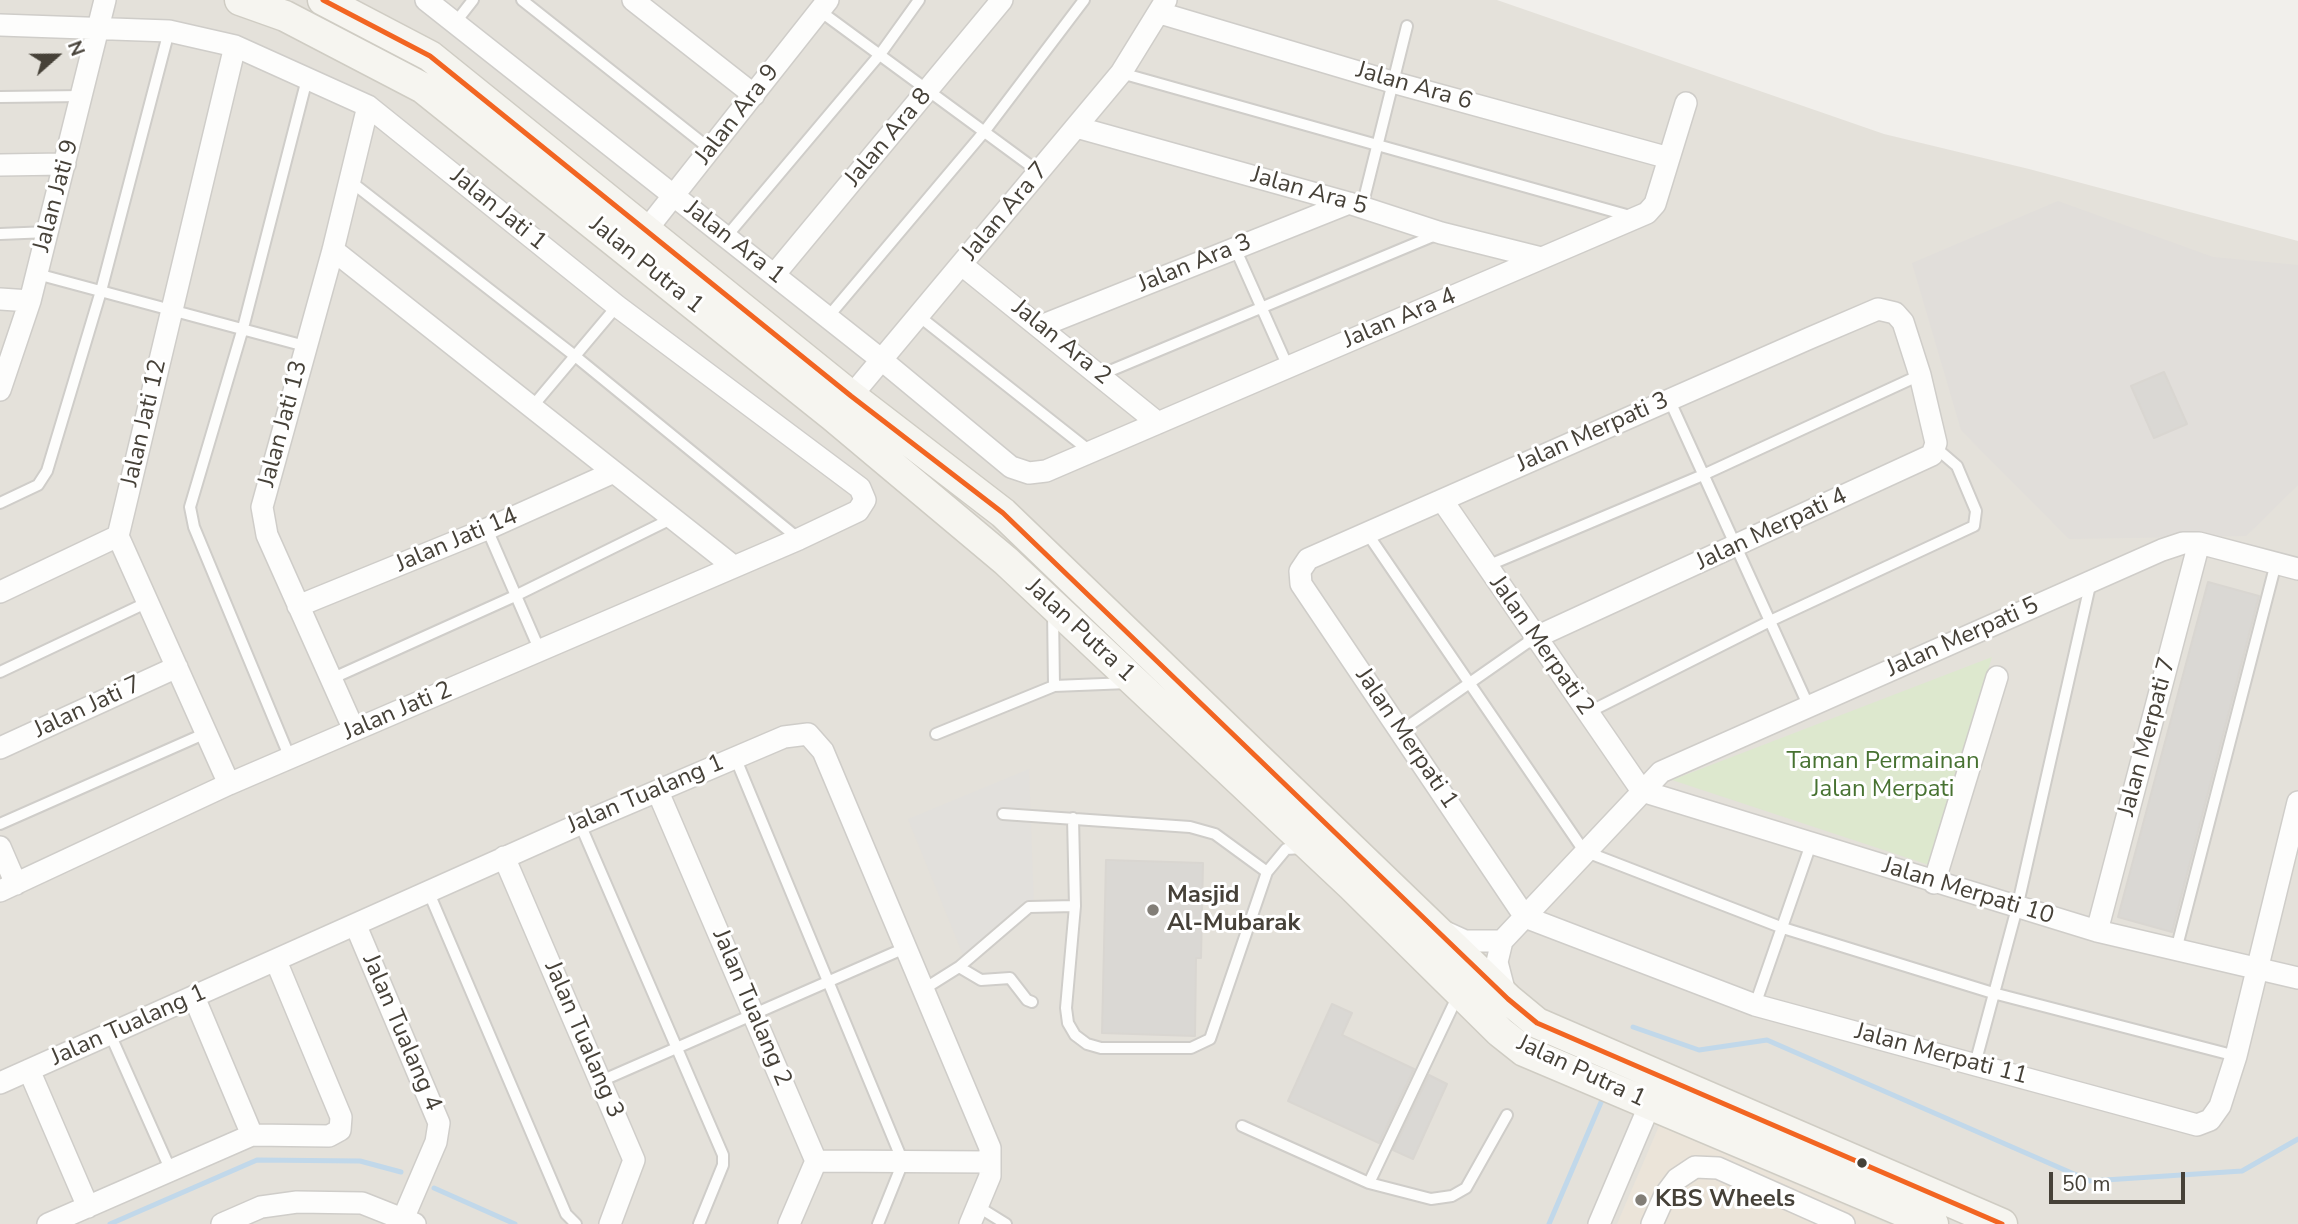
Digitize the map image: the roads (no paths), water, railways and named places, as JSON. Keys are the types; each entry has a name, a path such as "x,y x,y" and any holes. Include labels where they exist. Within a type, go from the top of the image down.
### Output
{"main road":[{"name":"Jalan Putra 1","path":"240,0 285,16 423,88 842,406 1003,513 1474,967 1537,1023 2001,1224"},
{"name":"Jalan Putra 1","path":"323,0 430,56 647,229 842,406 1500,1032 1524,1051 1933,1224"}],"street":[{"name":"Jalan Jati 9","path":"0,390 30,301 101,27 105,0"},
{"name":"Jalan Ara 1","path":"426,0 828,317 1011,467 1029,473 1046,471"},
{"path":"633,0 754,95"},
{"name":"Jalan Ara 8","path":"774,275 1002,0"},
{"name":"Jalan Ara 9","path":"647,229 824,5"},
{"name":"Jalan Ara 7","path":"842,406 920,317 1121,73 1163,6"},
{"name":"Jalan Ara 6","path":"1163,6 1392,82 1669,158"},
{"name":"Jalan Jati 1","path":"0,25 169,31 235,46 368,106 617,306 864,494 863,507 858,511 799,539"},
{"name":"Jalan Jati 12","path":"118,536 235,46"},
{"name":"Jalan Ara 4","path":"1046,471 1653,208 1686,103"},
{"name":"Jalan Jati 13","path":"354,730 267,535 262,507 333,250 368,106"},
{"name":"Jalan Ara 5","path":"1076,127 1355,205 1441,233 1541,258"},
{"path":"0,165 65,164"},
{"name":"Jalan Ara 3","path":"1041,326 1235,248 1355,205"},
{"path":"333,250 733,566"},
{"name":"Jalan Ara 2","path":"962,265 1158,423"},
{"path":"0,299 30,301"},
{"name":"Jalan Merpati 3","path":"1308,559 1878,309 1895,313 1903,322 1920,375"},
{"path":"1920,375 1936,447"},
{"name":"Jalan Merpati 4","path":"1534,638 1929,458 1936,447"},
{"name":"Jalan Jati 14","path":"298,606 487,529 614,472"},
{"name":"Jalan Merpati 2","path":"1442,500 1534,638 1642,791"},
{"path":"0,592 118,536 229,785"},
{"name":"Jalan Jati 2","path":"8,887 290,758 799,539"},
{"name":"Jalan Merpati 5","path":"1502,941 1584,850 1661,772 2091,581 2183,543 2199,544 2298,569"},
{"name":"Jalan Merpati 7","path":"2097,932 2199,544"},
{"name":"Jalan Merpati 1","path":"1308,559 1300,571 1301,584 1525,917"},
{"name":"Jalan Jati 7","path":"0,748 177,667"},
{"path":"1934,883 1997,677"},
{"name":"Jalan Tualang 1","path":"0,1083 356,926 504,857 735,757 797,733 808,734 817,741 990,1147 990,1176 974,1215"},
{"name":"Jalan Merpati 10","path":"1642,791 2097,932 2298,978"},
{"name":"Jalan Tualang 2","path":"658,792 816,1161"},
{"name":"Jalan Merpati 11","path":"1525,917 1755,1005 2197,1125 2210,1120 2220,1106 2236,1055 2259,970 2298,802"},
{"path":"0,847 8,887"},
{"name":"Jalan Tualang 3","path":"504,857 634,1160 610,1224"},
{"name":"Jalan Tualang 4","path":"356,926 439,1123 436,1142 409,1221"},
{"path":"1433,926 1465,942 1502,941 1497,961 1499,977 1508,999"},
{"path":"48,1224 252,1135 335,1134 342,1124 276,961"},
{"path":"194,998 252,1135"},
{"path":"29,1070 88,1206"},
{"path":"1599,1224 1650,1104"},
{"path":"789,1224 816,1161 990,1162"},
{"path":"1652,1224 1665,1195 1677,1179 1695,1167 1718,1168 1844,1224"},
{"path":"222,1224 261,1207 297,1202 362,1203 409,1221"}],"lane":[{"path":"455,23 473,0"},
{"path":"522,0 710,149"},
{"path":"726,237 881,53 919,0"},
{"path":"828,317 985,132 1084,0"},
{"path":"824,5 881,53 1039,172"},
{"path":"1355,205 1377,144 1407,26"},
{"path":"0,503 30,489 43,479 101,291 169,31"},
{"path":"1121,73 1635,218"},
{"path":"290,758 191,517 192,497 243,328 307,79"},
{"path":"0,97 83,96"},
{"path":"350,181 575,356 799,539"},
{"path":"0,234 48,232"},
{"path":"1100,375 1441,233"},
{"path":"1235,248 1288,367"},
{"path":"37,274 305,346"},
{"path":"532,407 617,306"},
{"path":"920,317 1091,452"},
{"path":"1486,566 1703,475 1920,375"},
{"path":"1669,399 1809,707"},
{"path":"1587,713 1770,621 1974,526 1976,511 1957,466 1936,447"},
{"path":"331,679 514,596 673,518"},
{"path":"487,529 540,651"},
{"path":"1367,533 1584,850 1783,928 1993,993 2236,1055"},
{"path":"2176,950 2276,563"},
{"path":"1975,1064 2017,908 2091,581"},
{"path":"0,672 148,602"},
{"path":"1053,605 1054,686"},
{"path":"1401,731 1534,638"},
{"path":"936,734 1054,686 1136,683"},
{"path":"0,824 205,733"},
{"path":"735,757 903,1162 878,1224"},
{"path":"1003,814 1190,827 1215,834 1267,872"},
{"path":"1073,818 1075,906 1066,1009 1068,1023 1075,1035 1087,1044 1101,1048 1191,1048 1210,1040 1216,1030 1267,872 1286,849 1298,846 1310,849"},
{"path":"580,824 724,1158 699,1224"},
{"path":"1755,1005 1811,844"},
{"path":"429,893 566,1214 576,1224"},
{"path":"924,989 959,967 1029,906 1075,906"},
{"path":"601,1081 905,948"},
{"path":"959,967 981,980 1010,978 1027,1000 1032,1002"},
{"path":"1369,1182 1459,992 1474,967"},
{"path":"110,1034 171,1171"},
{"path":"1242,1126 1369,1182 1419,1198 1452,1196 1466,1188 1507,1115"},
{"path":"974,1215 1006,1224"}],"waterway":[{"path":"1633,1027 1699,1050 1767,1040 2090,1181 2242,1171 2298,1139"},
{"path":"1549,1224 1602,1100"},
{"path":"110,1224 257,1160 360,1161 401,1172"},
{"path":"434,1188 515,1224"}],"place":[{"name":"Masjid Al-Mubarak","path":"1153,910"},
{"name":"KBS Wheels","path":"1641,1200"}],"park label":[{"name":"Taman Permainan Jalan Merpati","path":"1883,776"}]}
